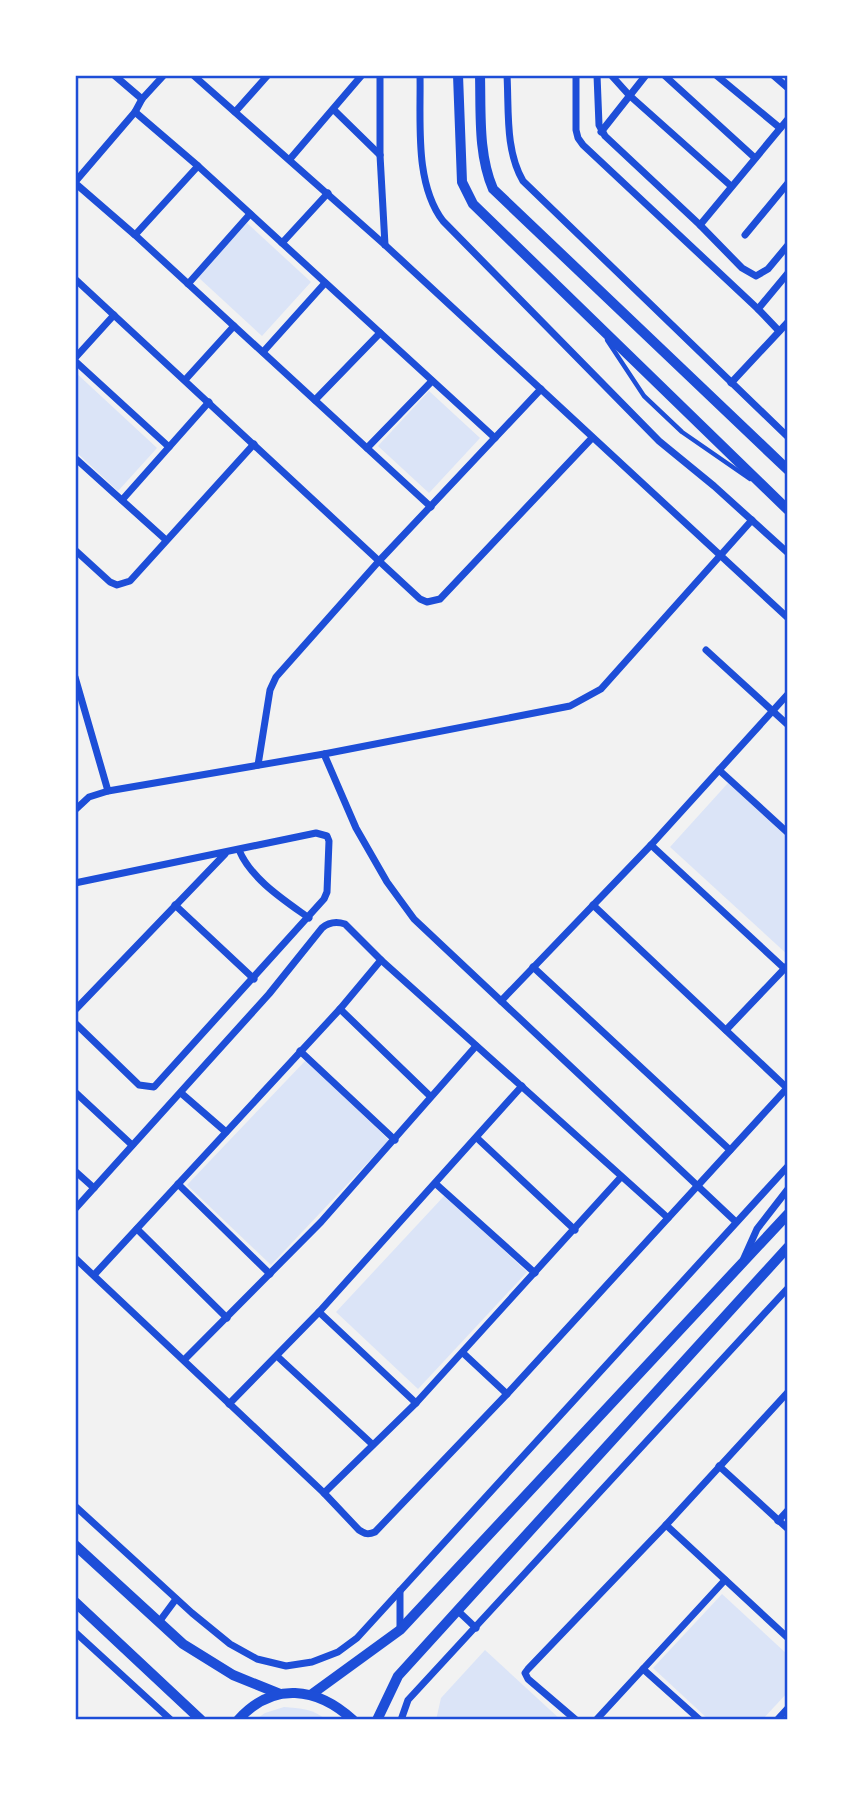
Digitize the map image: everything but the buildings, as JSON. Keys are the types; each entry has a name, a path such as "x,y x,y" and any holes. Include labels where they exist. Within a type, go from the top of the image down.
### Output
{"street":[{"path":"114,75 142,99"},
{"path":"164,75 75,182 431,507"},
{"path":"193,75 385,245 788,618"},
{"path":"235,112 268,75"},
{"path":"290,159 362,75"},
{"path":"380,75 380,155 385,245"},
{"path":"420,75 423,168 435,211 462,242 659,441 788,553"},
{"path":"458,75 463,182 473,204 788,510"},
{"path":"480,75 483,152 492,189 788,470"},
{"path":"507,75 511,148 515,168 523,181 788,437"},
{"path":"576,75 576,130 583,145 779,331"},
{"path":"597,75 601,132 742,268 756,276 763,274 788,245"},
{"path":"611,75 629,95 731,186"},
{"path":"601,132 646,75"},
{"path":"664,75 755,158"},
{"path":"716,75 780,128"},
{"path":"773,75 788,88"},
{"path":"334,110 380,155"},
{"path":"135,112 198,166 495,438"},
{"path":"699,225 788,119"},
{"path":"135,235 198,166"},
{"path":"745,235 788,183"},
{"path":"282,243 328,193"},
{"path":"188,284 250,214"},
{"path":"758,309 788,273"},
{"path":"75,279 427,603 440,599 592,438"},
{"path":"262,352 326,283"},
{"path":"114,315 75,359 169,447"},
{"path":"731,383 788,322"},
{"path":"185,380 234,326"},
{"path":"315,400 380,333"},
{"path":"367,448 432,381"},
{"path":"258,765 270,690 276,677 379,561 541,389"},
{"path":"122,500 209,402"},
{"path":"75,550 110,582 117,585 130,581 254,444"},
{"path":"75,458 166,540"},
{"path":"75,810 89,797 108,791 556,710 589,696 601,689 752,520"},
{"path":"706,650 788,725"},
{"path":"75,677 108,791"},
{"path":"501,1001 651,845 788,694"},
{"path":"324,754 356,828 387,882 414,919 736,1222"},
{"path":"719,770 788,833"},
{"path":"75,883 316,833 327,836 329,846 327,892 324,899 154,1087 139,1085 75,1023"},
{"path":"651,845 786,967 726,1030"},
{"path":"239,850 246,865 309,918"},
{"path":"75,1010 226,852"},
{"path":"175,905 254,979"},
{"path":"75,1258 324,1493 359,1530 364,1534 375,1532 507,1394 788,1088 593,905"},
{"path":"75,1209 270,993 327,923 338,922 345,924 380,960 668,1218"},
{"path":"94,1275 340,1009 380,960"},
{"path":"533,967 730,1150"},
{"path":"340,1009 430,1097"},
{"path":"184,1360 321,1222 476,1046"},
{"path":"300,1051 394,1140"},
{"path":"229,1404 278,1357 522,1086"},
{"path":"75,1092 132,1145"},
{"path":"181,1093 226,1132"},
{"path":"477,1138 575,1230"},
{"path":"75,1506 176,1599 230,1644 257,1659 286,1666 312,1662 338,1652 357,1638 788,1166"},
{"path":"75,1171 94,1188"},
{"path":"324,1493 463,1353 621,1177"},
{"path":"178,1184 270,1274"},
{"path":"436,1184 535,1273"},
{"path":"740,1265 757,1229 788,1189"},
{"path":"312,1694 400,1630 788,1214"},
{"path":"137,1229 227,1318"},
{"path":"377,1720 398,1676 788,1247"},
{"path":"401,1720 408,1700 788,1288"},
{"path":"319,1312 416,1403"},
{"path":"463,1353 507,1394"},
{"path":"278,1357 372,1444"},
{"path":"576,1720 528,1679 525,1673 788,1392"},
{"path":"719,1466 788,1530"},
{"path":"778,1521 788,1510"},
{"path":"666,1524 788,1638"},
{"path":"75,1545 183,1644 233,1675 280,1694"},
{"path":"596,1720 725,1580"},
{"path":"400,1591 400,1630"},
{"path":"159,1622 176,1599"},
{"path":"75,1602 201,1720"},
{"path":"457,1610 476,1628"},
{"path":"75,1632 171,1720"},
{"path":"643,1669 700,1720"},
{"path":"238,1720 262,1700 296,1692 312,1694 334,1703 353,1720"},
{"path":"777,1720 788,1708"}],"lane":[{"path":"593,318 644,396 682,432 773,496"}],"shaded area":[{"path":"247,223 311,282 262,336 198,277"},
{"path":"75,372 157,448 118,491 75,451"},
{"path":"429,391 480,438 429,493 378,446"},
{"path":"728,783 788,838 788,955 670,847"},
{"path":"306,1060 389,1140 271,1265 187,1185"},
{"path":"445,1195 527,1272 418,1389 336,1312"},
{"path":"722,1594 788,1655 788,1692 762,1720 709,1720 653,1668"},
{"path":"485,1650 561,1720 436,1720 441,1698"},
{"path":"284,1707 312,1711 326,1720 255,1720 265,1713"}]}
